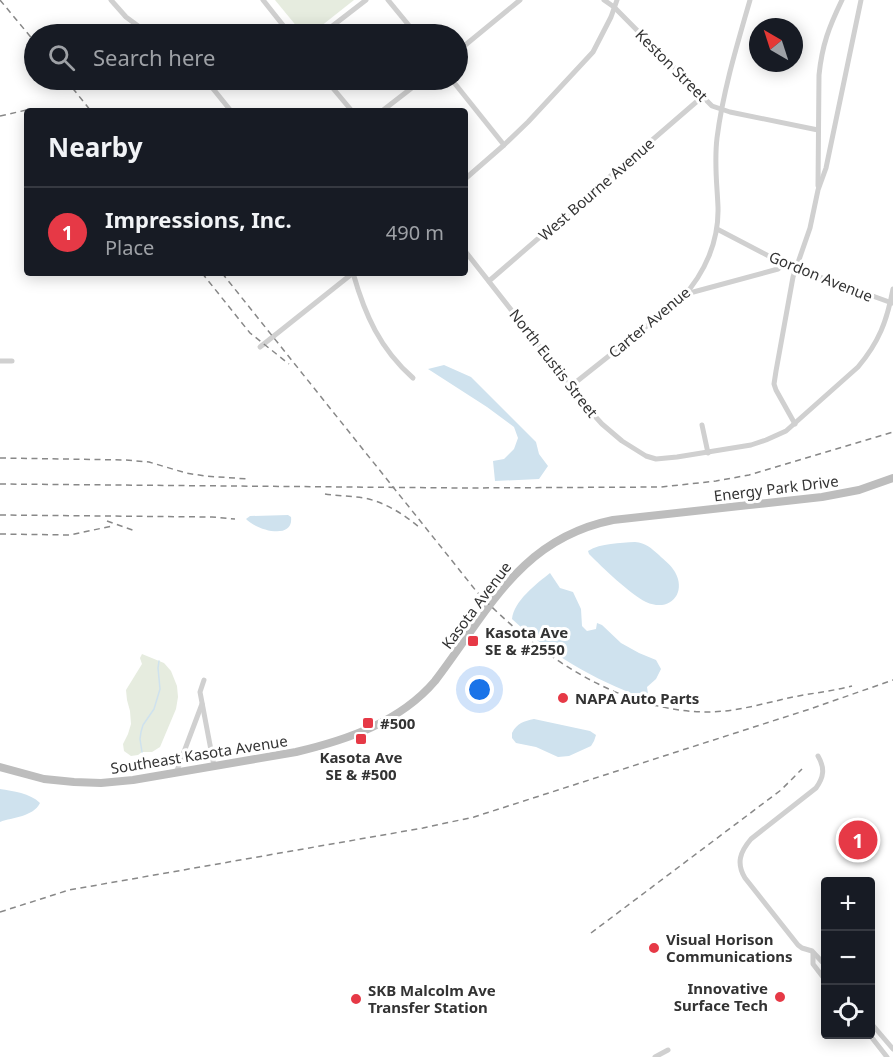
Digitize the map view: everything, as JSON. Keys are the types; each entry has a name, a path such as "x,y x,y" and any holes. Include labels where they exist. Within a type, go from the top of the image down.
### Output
{"street":[{"path":"111,0 135,24"},
{"path":"263,0 282,24"},
{"path":"335,24 366,0"},
{"path":"388,0 408,24"},
{"path":"468,43 520,0"},
{"name":"Keston Street","path":"603,0 614,7 712,106 818,130"},
{"path":"468,176 528,122 593,52 607,26 617,0"},
{"name":"Carter Avenue","path":"571,386 685,295 705,265 717,229 715,153 722,110 750,0"},
{"path":"818,190 819,75 826,34 842,0"},
{"path":"795,424 774,384 787,308 796,269 810,228 818,190 826,168 861,0"},
{"path":"214,90 229,108"},
{"path":"334,90 349,108"},
{"path":"386,108 409,90"},
{"path":"460,90 504,145"},
{"name":"West Bourne Avenue","path":"489,281 702,97"},
{"name":"Gordon Avenue","path":"717,229 784,264 892,303"},
{"name":"North Eustis Street","path":"468,255 592,413 612,433 634,450 656,459 708,453"},
{"path":"685,295 778,269 784,264"},
{"path":"260,347 349,276"},
{"path":"354,276 364,309 379,340 396,362 413,378"},
{"path":"702,425 708,453 751,445 786,431 858,367 866,357 885,324 892,303 893,289"},
{"path":"0,361 12,361"},
{"name":"Energy Park Drive","path":"660,514 822,497 859,490 893,478"},
{"name":"Kasota Avenue","path":"396,714 428,690 512,578 541,551 568,534 596,523 660,514"},
{"path":"204,680 200,692 214,766"},
{"path":"176,773 202,704"},
{"name":"Southeast Kasota Avenue","path":"0,767 44,778 89,783 133,780 322,746 363,731 396,714"},
{"path":"818,756 824,771 816,788 751,840 740,854 740,863 745,878 798,945 812,951 821,961"},
{"path":"812,951 813,964 821,975"},
{"path":"875,1028 893,1049"},
{"path":"872,1039 887,1057"},
{"path":"655,1057 668,1050"}],"shaded area":[{"path":"275,0 354,0 324,24 295,24"},
{"path":"142,654 164,663 171,671 177,686 178,697 176,709 160,747 152,752 142,752 131,756 124,751 123,744 131,724 126,690 142,664 140,658"}],"water":[{"path":"444,365 471,377 536,442 539,454 548,466 539,479 495,481 493,461 504,459 514,449 518,438 514,427 428,369"},
{"path":"288,515 291,517 290,524 287,529 281,531 265,530 246,519 250,516"},
{"path":"635,542 651,548 675,572 679,587 674,599 669,603 655,605 639,598 624,587 588,551 605,545"},
{"path":"550,573 560,588 573,592 581,609 582,626 587,631 596,629 597,623 602,625 621,643 656,660 661,669 656,679 647,687 648,694 642,697 607,683 573,665 542,644 512,619 521,599"},
{"path":"534,719 590,731 596,735 591,746 569,756 558,757 536,747 516,743 512,738 512,733 519,725"},
{"path":"0,789 26,795 40,803 28,814 0,822"}],"waterway":[{"path":"142,752 141,732 154,709 160,689 159,661"}],"railway":[{"path":"0,0 24,29"},
{"path":"74,90 89,108"},
{"path":"0,116 24,111"},
{"path":"204,276 250,333 289,364"},
{"path":"224,276 477,592 500,615 552,657 611,690 643,702 675,709 707,712 729,710 852,686"},
{"path":"0,484 464,488 661,487 749,475 893,432"},
{"path":"0,458 126,460 149,462 205,476 248,479"},
{"path":"325,494 379,502 400,513 419,527"},
{"path":"0,515 235,519"},
{"path":"107,521 135,531"},
{"path":"0,534 70,535 112,526"},
{"path":"0,912 69,890 474,817 893,680"},
{"path":"591,933 781,790 802,769"}],"place":[{"name":"Kasota Ave SE & #2550","path":"473,641"},
{"name":"NAPA Auto Parts","path":"563,698"},
{"name":"#500","path":"368,723"},
{"name":"Kasota Ave SE & #500","path":"361,739"},
{"name":"Impressions, Inc.","path":"858,840"},
{"name":"Visual Horison Communications","path":"654,948"},
{"name":"Innovative Surface Tech","path":"780,997"},
{"name":"SKB Malcolm Ave Transfer Station","path":"356,999"}]}
